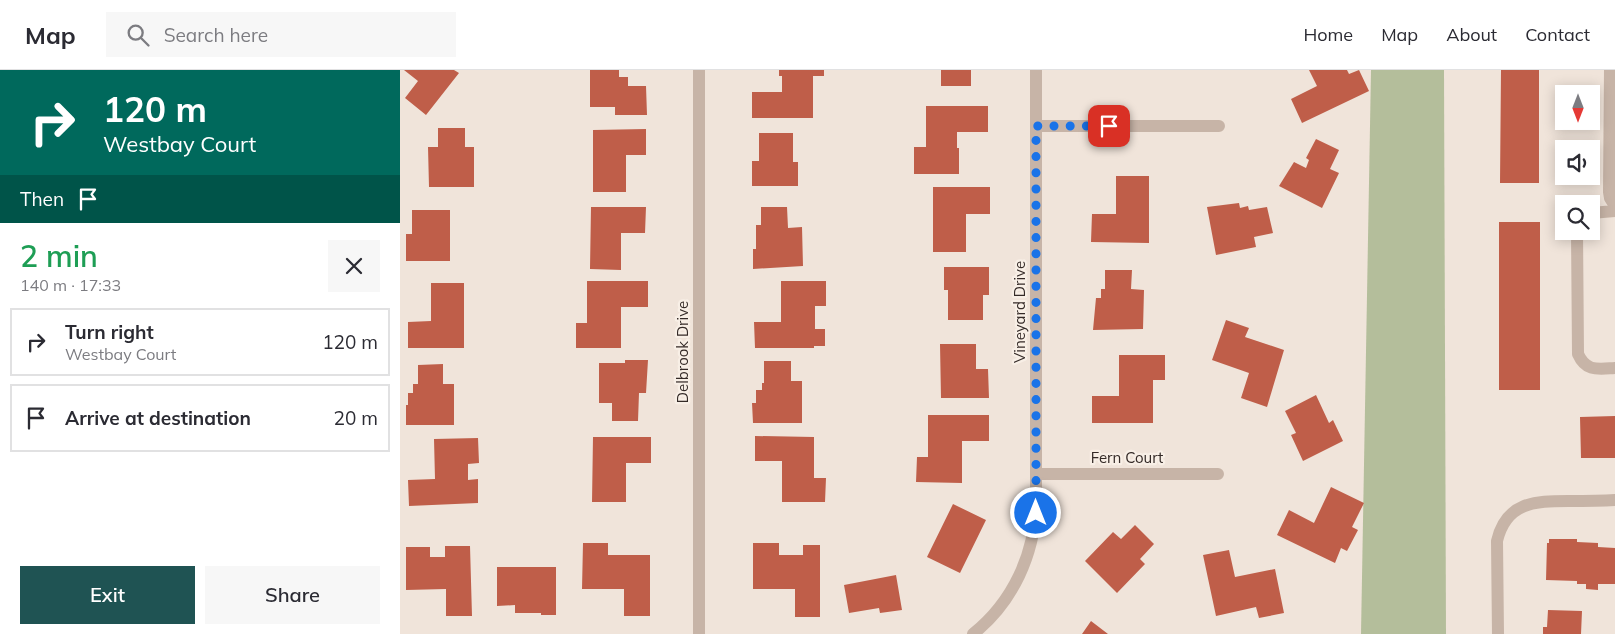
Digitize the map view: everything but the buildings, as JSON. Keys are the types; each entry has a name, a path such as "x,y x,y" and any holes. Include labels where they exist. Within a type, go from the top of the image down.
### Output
{"street":[{"name":"Delbrook Drive","path":"699,70 699,634"},
{"name":"Vineyard Drive","path":"973,634 986,624 1005,600 1016,582 1028,554 1036,513 1036,70"},
{"path":"1610,70 1609,192 1615,206"},
{"path":"1036,126 1219,126"},
{"path":"1600,212 1615,211"},
{"path":"1577,240 1578,354 1581,360 1596,370 1615,368"},
{"name":"Fern Court","path":"1036,474 1218,474"},
{"path":"1498,634 1498,540 1502,528 1510,516 1521,507 1542,501 1615,500"}],"green space":[{"path":"1371,70 1444,70 1446,634 1361,634"}],"route":[{"path":"1036,513 1036,126 1109,126"}]}
